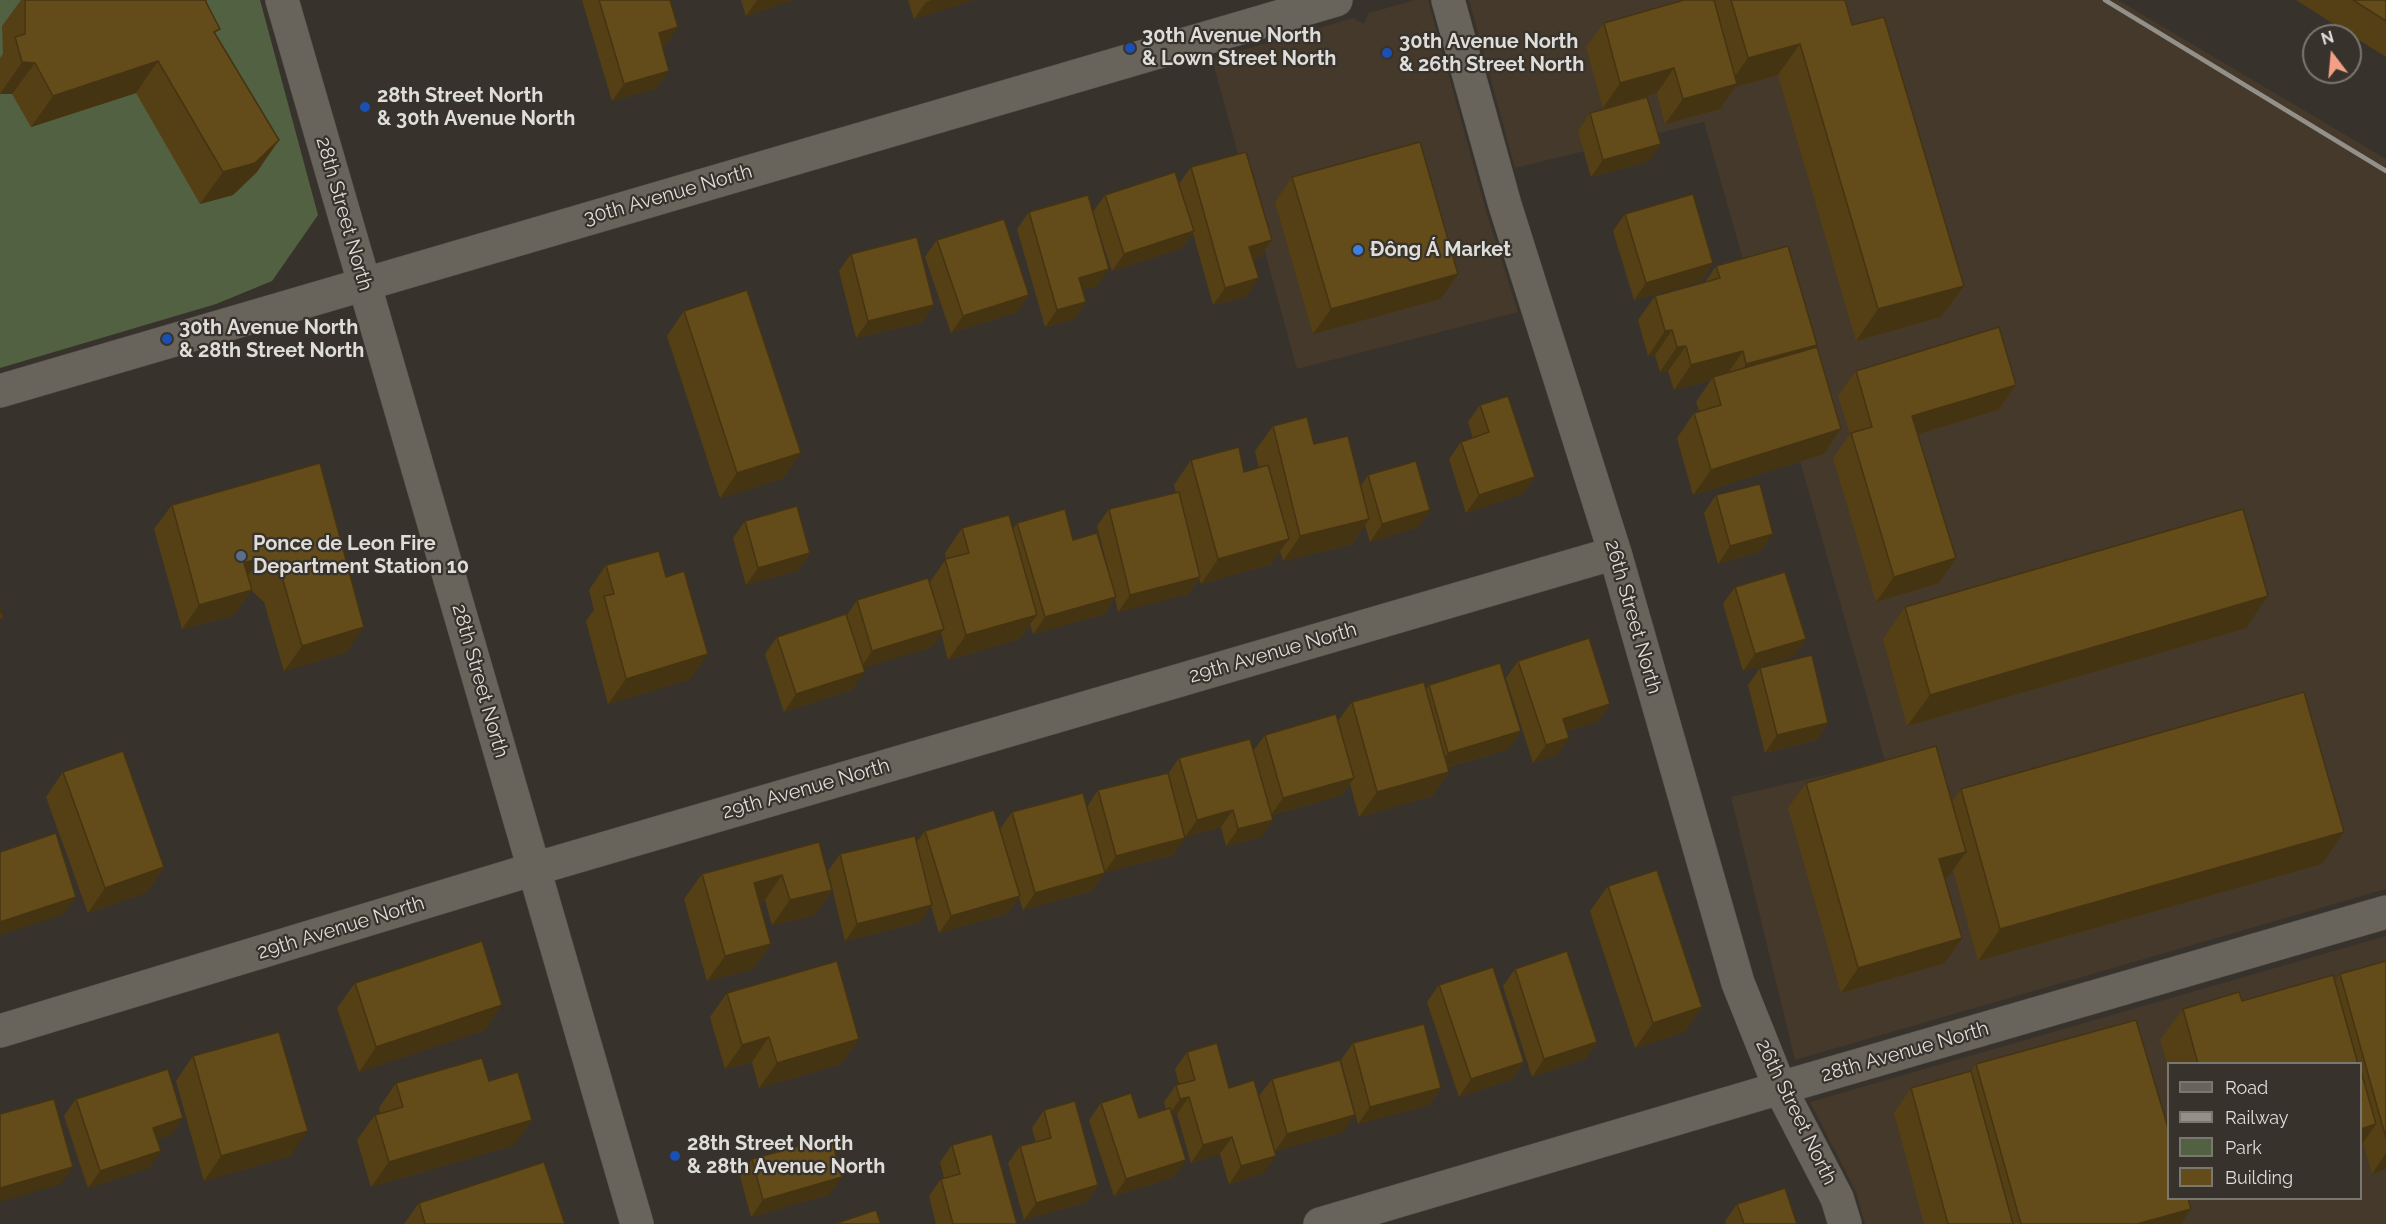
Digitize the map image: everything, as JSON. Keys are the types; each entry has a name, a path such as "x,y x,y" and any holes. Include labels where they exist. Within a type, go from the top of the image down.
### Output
{"street":[{"name":"28th Street North","path":"282,0 638,1224"},
{"name":"30th Avenue North","path":"0,391 1336,0"},
{"name":"26th Street North","path":"1448,0 1505,205 1614,553 1738,982 1780,1088 1837,1198 1845,1224"},
{"name":"29th Avenue North","path":"0,1031 534,869 1614,553"},
{"name":"28th Avenue North","path":"1320,1224 2386,912"}],"shaded area":[{"path":"1415,0 1428,0 1486,211 1518,312 1297,369 1212,59 1353,18 1364,24 1369,13"},
{"path":"1469,0 2118,0 2386,159 2386,889 1795,1060 1731,797 1885,761 1704,122 1515,168"},
{"path":"2386,936 2386,1224 1865,1224 1856,1192 1810,1102"}],"green space":[{"path":"0,0 260,0 318,215 272,281 216,304 0,368"}],"building":[{"path":"25,0 206,0 220,29 214,32 279,140 255,163 223,172 158,61 53,96 35,63 22,62 15,37 25,34"},
{"path":"599,0 670,0 678,27 659,33 669,71 624,84"},
{"path":"1684,0 1714,0 1737,84 1683,99 1674,68 1620,83 1604,23"},
{"path":"1731,0 1845,0 1852,25 1884,17 1964,286 1878,309 1800,44 1748,58"},
{"path":"2353,0 2386,0 2386,21"},
{"path":"1647,97 1661,144 1603,160 1590,113"},
{"name":"Đông Á Market","path":"1420,142 1458,274 1331,309 1292,177"},
{"path":"1246,152 1272,240 1249,247 1259,278 1225,288 1191,167"},
{"path":"1175,172 1194,231 1124,254 1105,195"},
{"path":"1693,194 1713,263 1646,283 1625,214"},
{"path":"1088,195 1109,269 1079,278 1086,302 1057,310 1029,212"},
{"path":"1004,219 1029,295 963,316 937,240"},
{"path":"917,237 934,305 868,321 851,254"},
{"path":"1788,246 1817,345 1746,364 1743,351 1691,365 1686,346 1677,347 1672,330 1665,331 1655,296 1720,278 1716,266"},
{"path":"747,290 801,453 737,473 684,311"},
{"path":"1999,327 2016,385 1912,416 1956,558 1894,577 1851,433 1872,427 1856,371"},
{"path":"1817,347 1841,429 1711,470 1694,413 1721,405 1713,377"},
{"path":"1508,396 1535,477 1479,495 1461,442 1489,432 1480,405"},
{"path":"1307,417 1314,444 1348,436 1369,519 1300,536 1273,426"},
{"path":"1239,447 1244,472 1268,465 1289,539 1218,559 1191,460"},
{"path":"1416,461 1430,510 1382,524 1368,475"},
{"name":"Ponce de Leon Fire Department Station 10","path":"320,463 364,627 302,646 282,577 260,558 244,563 252,590 199,605 172,505"},
{"path":"1760,484 1773,534 1730,546 1716,495"},
{"path":"1179,492 1200,577 1130,595 1109,509"},
{"path":"797,506 810,553 758,568 745,521"},
{"path":"1065,509 1073,540 1097,533 1116,597 1045,617 1017,523"},
{"path":"2243,509 2268,596 1930,695 1905,607"},
{"path":"1009,515 1037,615 966,635 945,559 969,553 962,528"},
{"path":"659,551 666,577 684,571 708,654 626,679 604,596 614,594 606,565"},
{"path":"1785,572 1806,639 1755,654 1735,587"},
{"path":"928,578 944,629 872,651 857,600"},
{"path":"846,614 865,672 796,694 777,637"},
{"path":"1589,638 1610,704 1563,719 1569,738 1546,745 1518,661"},
{"path":"1812,655 1828,723 1777,735 1760,668"},
{"path":"1500,663 1521,731 1448,753 1429,685"},
{"path":"1424,682 1449,772 1377,792 1352,702"},
{"path":"2304,692 2344,832 2000,929 1961,789"},
{"path":"1336,714 1354,778 1283,798 1265,735"},
{"path":"1250,739 1273,820 1238,829 1233,810 1197,820 1179,758"},
{"path":"1936,746 1966,852 1939,859 1962,938 1858,968 1806,783"},
{"path":"123,751 164,867 105,888 63,772"},
{"path":"1168,773 1185,838 1116,856 1098,790"},
{"path":"1083,793 1105,873 1035,893 1012,812"},
{"path":"994,810 1020,896 951,916 925,831"},
{"path":"56,833 76,897 0,922 0,852"},
{"path":"915,836 932,905 857,924 840,854"},
{"path":"819,842 832,890 790,900 782,875 754,883 771,944 725,956 702,874"},
{"path":"1657,870 1702,1007 1653,1023 1608,886"},
{"path":"482,941 502,1005 376,1047 355,983"},
{"path":"1567,951 1597,1042 1544,1059 1515,969"},
{"path":"837,961 859,1039 777,1063 769,1037 742,1045 727,993"},
{"path":"2386,961 2386,1138 2340,974"},
{"path":"1493,967 1524,1062 1471,1079 1439,985"},
{"path":"2333,975 2357,1062 2197,1062 2183,1009 2239,992 2242,1001"},
{"path":"2136,1020 2167,1124 2167,1200 2189,1200 2191,1209 2137,1224 2021,1224 1976,1064"},
{"path":"1424,1024 1441,1088 1370,1107 1353,1043"},
{"path":"279,1032 308,1131 221,1156 193,1056"},
{"path":"1217,1043 1229,1088 1254,1080 1276,1156 1241,1166 1232,1137 1203,1145 1189,1097 1180,1099 1176,1085 1195,1080 1187,1052"},
{"path":"482,1058 489,1081 518,1072 532,1120 389,1162 375,1115 403,1107 396,1083"},
{"path":"1340,1060 1355,1115 1287,1134 1272,1079"},
{"path":"168,1069 183,1118 153,1128 161,1151 100,1171 76,1099"},
{"path":"1971,1071 2013,1224 1948,1224 1911,1088"},
{"path":"2362,1075 2376,1124 2362,1129"},
{"path":"1131,1093 1139,1118 1170,1108 1186,1160 1126,1179 1101,1103"},
{"path":"54,1099 73,1167 0,1188 0,1114"},
{"path":"1075,1101 1098,1185 1036,1203 1020,1146 1051,1138 1044,1110"},
{"path":"992,1134 1017,1224 953,1224 941,1179 960,1174 952,1145"},
{"path":"831,1137 842,1177 763,1200 752,1159"},
{"path":"544,1162 565,1224 425,1224 419,1203"},
{"path":"1785,1188 1797,1224 1744,1224 1737,1204"},
{"path":"876,1210 881,1224 834,1224"}],"railway":[{"path":"2105,0 2386,171"}],"place":[{"name":"30th Avenue North & Lown Street North","path":"1130,48"},
{"name":"30th Avenue North & 26th Street North","path":"1387,53"},
{"name":"28th Street North & 30th Avenue North","path":"365,107"},
{"name":"Đông Á Market","path":"1358,250"},
{"name":"30th Avenue North & 28th Street North","path":"167,339"},
{"name":"Ponce de Leon Fire Department Station 10","path":"241,556"},
{"name":"28th Street North & 28th Avenue North","path":"675,1156"}]}
